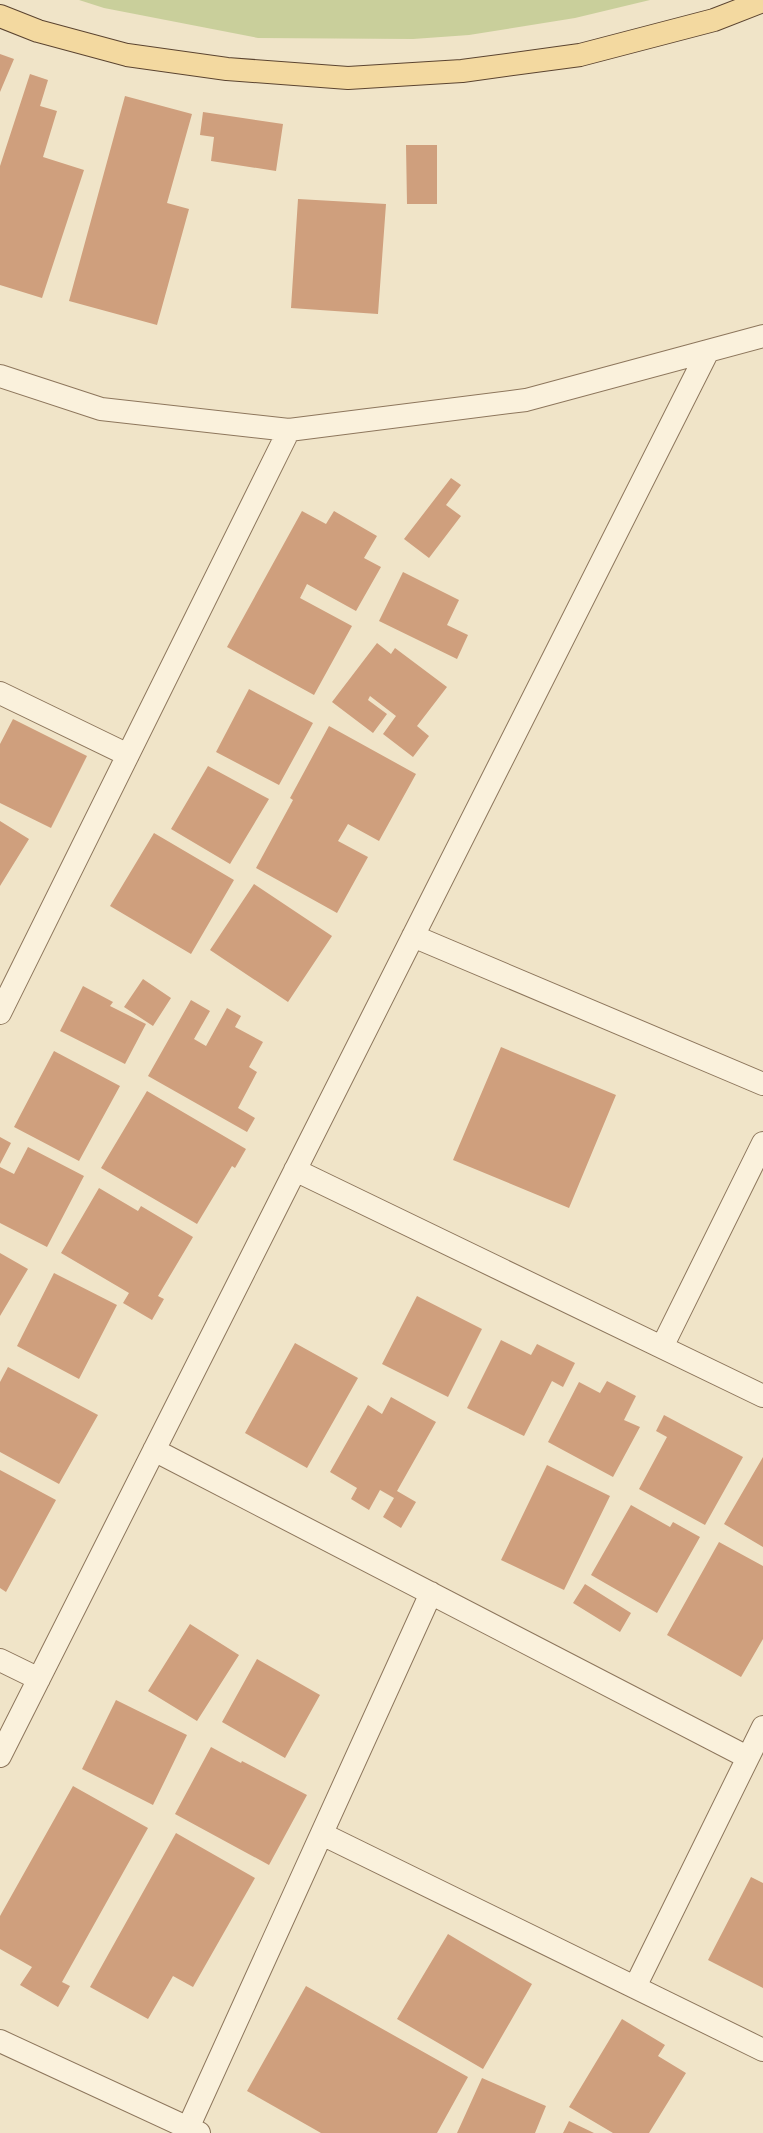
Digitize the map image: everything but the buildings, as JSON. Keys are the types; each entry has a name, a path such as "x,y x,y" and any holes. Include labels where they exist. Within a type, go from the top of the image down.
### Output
{"main road":[{"path":"0,16 38,31 127,55 227,69 348,78 462,71 580,55 714,20 763,0"}],"street":[{"path":"0,376 101,408 289,430 526,400 763,336"},
{"path":"0,1756 708,351"},
{"path":"0,1013 289,430"},
{"path":"0,693 128,755"},
{"path":"413,936 763,1084"},
{"path":"662,1347 763,1144"},
{"path":"295,1170 763,1396"},
{"path":"154,1450 747,1757"},
{"path":"0,2042 193,2131 322,1834 431,1593"},
{"path":"0,1660 39,1679"},
{"path":"635,1987 763,1727"},
{"path":"322,1834 763,2050"}],"green space":[{"path":"79,0 650,0 575,18 469,35 413,39 258,38 104,8"}]}
